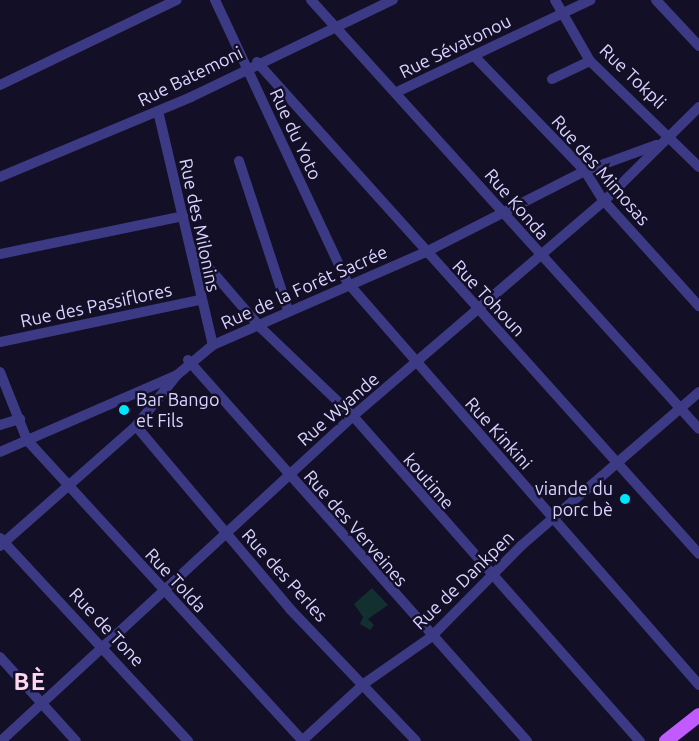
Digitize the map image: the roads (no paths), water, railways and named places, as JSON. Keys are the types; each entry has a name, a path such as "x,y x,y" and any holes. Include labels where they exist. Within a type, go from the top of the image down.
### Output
{"main road":[{"path":"666,741 699,715"}],"street":[{"path":"0,85 177,0"},
{"name":"Rue du Yoto","path":"215,0 252,64 347,282"},
{"name":"Rue Konda","path":"311,0 399,91 503,215 699,429"},
{"name":"Rue Batemoni","path":"0,177 158,111 252,64 393,0"},
{"name":"Rue Tokpli","path":"555,0 590,61 669,133 699,167"},
{"name":"Rue Sévatonou","path":"399,91 476,58 560,12 591,0"},
{"path":"656,0 699,46"},
{"name":"Rue des Mimosas","path":"476,58 585,171 604,201 699,306"},
{"path":"552,79 590,61"},
{"name":"Rue Tohoun","path":"252,64 699,554"},
{"name":"Rue Wyande","path":"1,741 102,645 353,416 416,365 476,308 541,257 604,201 669,133 699,107"},
{"name":"Rue des Milonins","path":"158,111 191,247 199,300 213,345"},
{"name":"Rue de la Forêt Sacrée","path":"1,542 136,426 188,360 213,345 261,328 288,310 347,282 424,253 503,215 585,171 660,144"},
{"path":"239,161 288,310"},
{"path":"0,254 183,216"},
{"name":"koutime","path":"191,247 261,328 353,416 491,576 640,741"},
{"name":"Rue Kinkini","path":"347,282 416,365 699,685"},
{"name":"Rue des Passiflores","path":"0,342 199,300"},
{"name":"Rue des Verveines","path":"188,360 431,637 527,741"},
{"path":"0,372 27,440"},
{"path":"0,452 177,375"},
{"name":"Rue de Dankpen","path":"303,741 365,683 431,637 552,518 699,392"},
{"path":"0,425 20,419"},
{"name":"Rue des Perles","path":"136,426 225,534 365,683 416,741"},
{"name":"Rue Tolda","path":"27,440 163,591 303,741"},
{"name":"Rue de Tone","path":"1,542 102,645 188,741"},
{"path":"0,657 76,741"}],"place":[{"name":"Bar Bango et Fils","path":"124,410"},
{"name":"viande du porc bè","path":"625,499"}],"district":[{"name":"BÈ","path":"30,682"}]}
